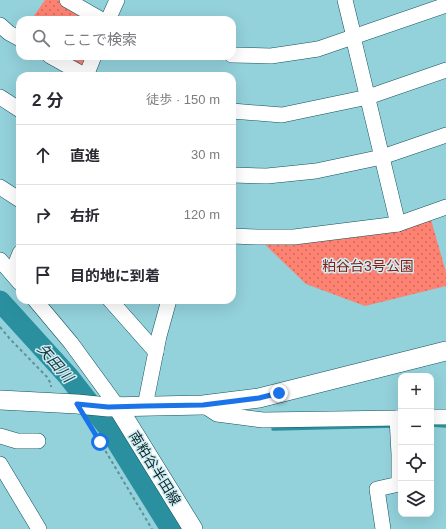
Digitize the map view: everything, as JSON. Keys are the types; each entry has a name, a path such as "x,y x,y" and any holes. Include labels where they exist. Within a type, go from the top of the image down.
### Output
{"main road":[{"path":"0,400 53,402 113,407 203,405 259,398 446,351"},
{"name":"南粕谷半田線","path":"113,407 193,529"}],"street":[{"path":"67,0 95,16"},
{"path":"110,16 117,0"},
{"path":"345,0 398,224"},
{"path":"236,55 271,56 318,49 446,5"},
{"path":"0,25 16,37"},
{"path":"57,60 79,72"},
{"path":"88,72 92,60"},
{"path":"236,111 282,115 368,97 446,70"},
{"path":"0,97 16,107"},
{"path":"236,175 267,176 316,171 382,157 446,135"},
{"path":"0,187 16,197"},
{"path":"236,236 294,237 398,224 446,207"},
{"path":"0,260 16,278"},
{"path":"38,304 71,343 113,407"},
{"path":"114,304 156,352"},
{"path":"145,406 159,336 168,304"},
{"path":"259,398 257,409 263,420"},
{"path":"203,405 217,414 263,420 398,418"},
{"path":"434,417 446,417"},
{"path":"0,436 17,441 38,441"},
{"path":"383,529 377,489 399,484 399,445"},
{"path":"1,469 39,529"}],"path":[{"path":"0,328 47,377 51,384 53,402"},
{"path":"77,404 152,529"}],"green space":[{"path":"45,0 67,0 95,16 34,16"},
{"path":"57,60 92,60 88,72 79,72"},
{"name":"粕谷台3号公園","path":"429,213 446,272 446,286 365,306 306,284 257,237"}],"waterway":[{"name":"矢田川","path":"0,301 68,376 107,426 171,529"},
{"path":"434,425 446,426"},
{"path":"273,429 394,426"}],"route":[{"path":"100,442 77,404 108,407 203,405 259,398 279,393"}]}
